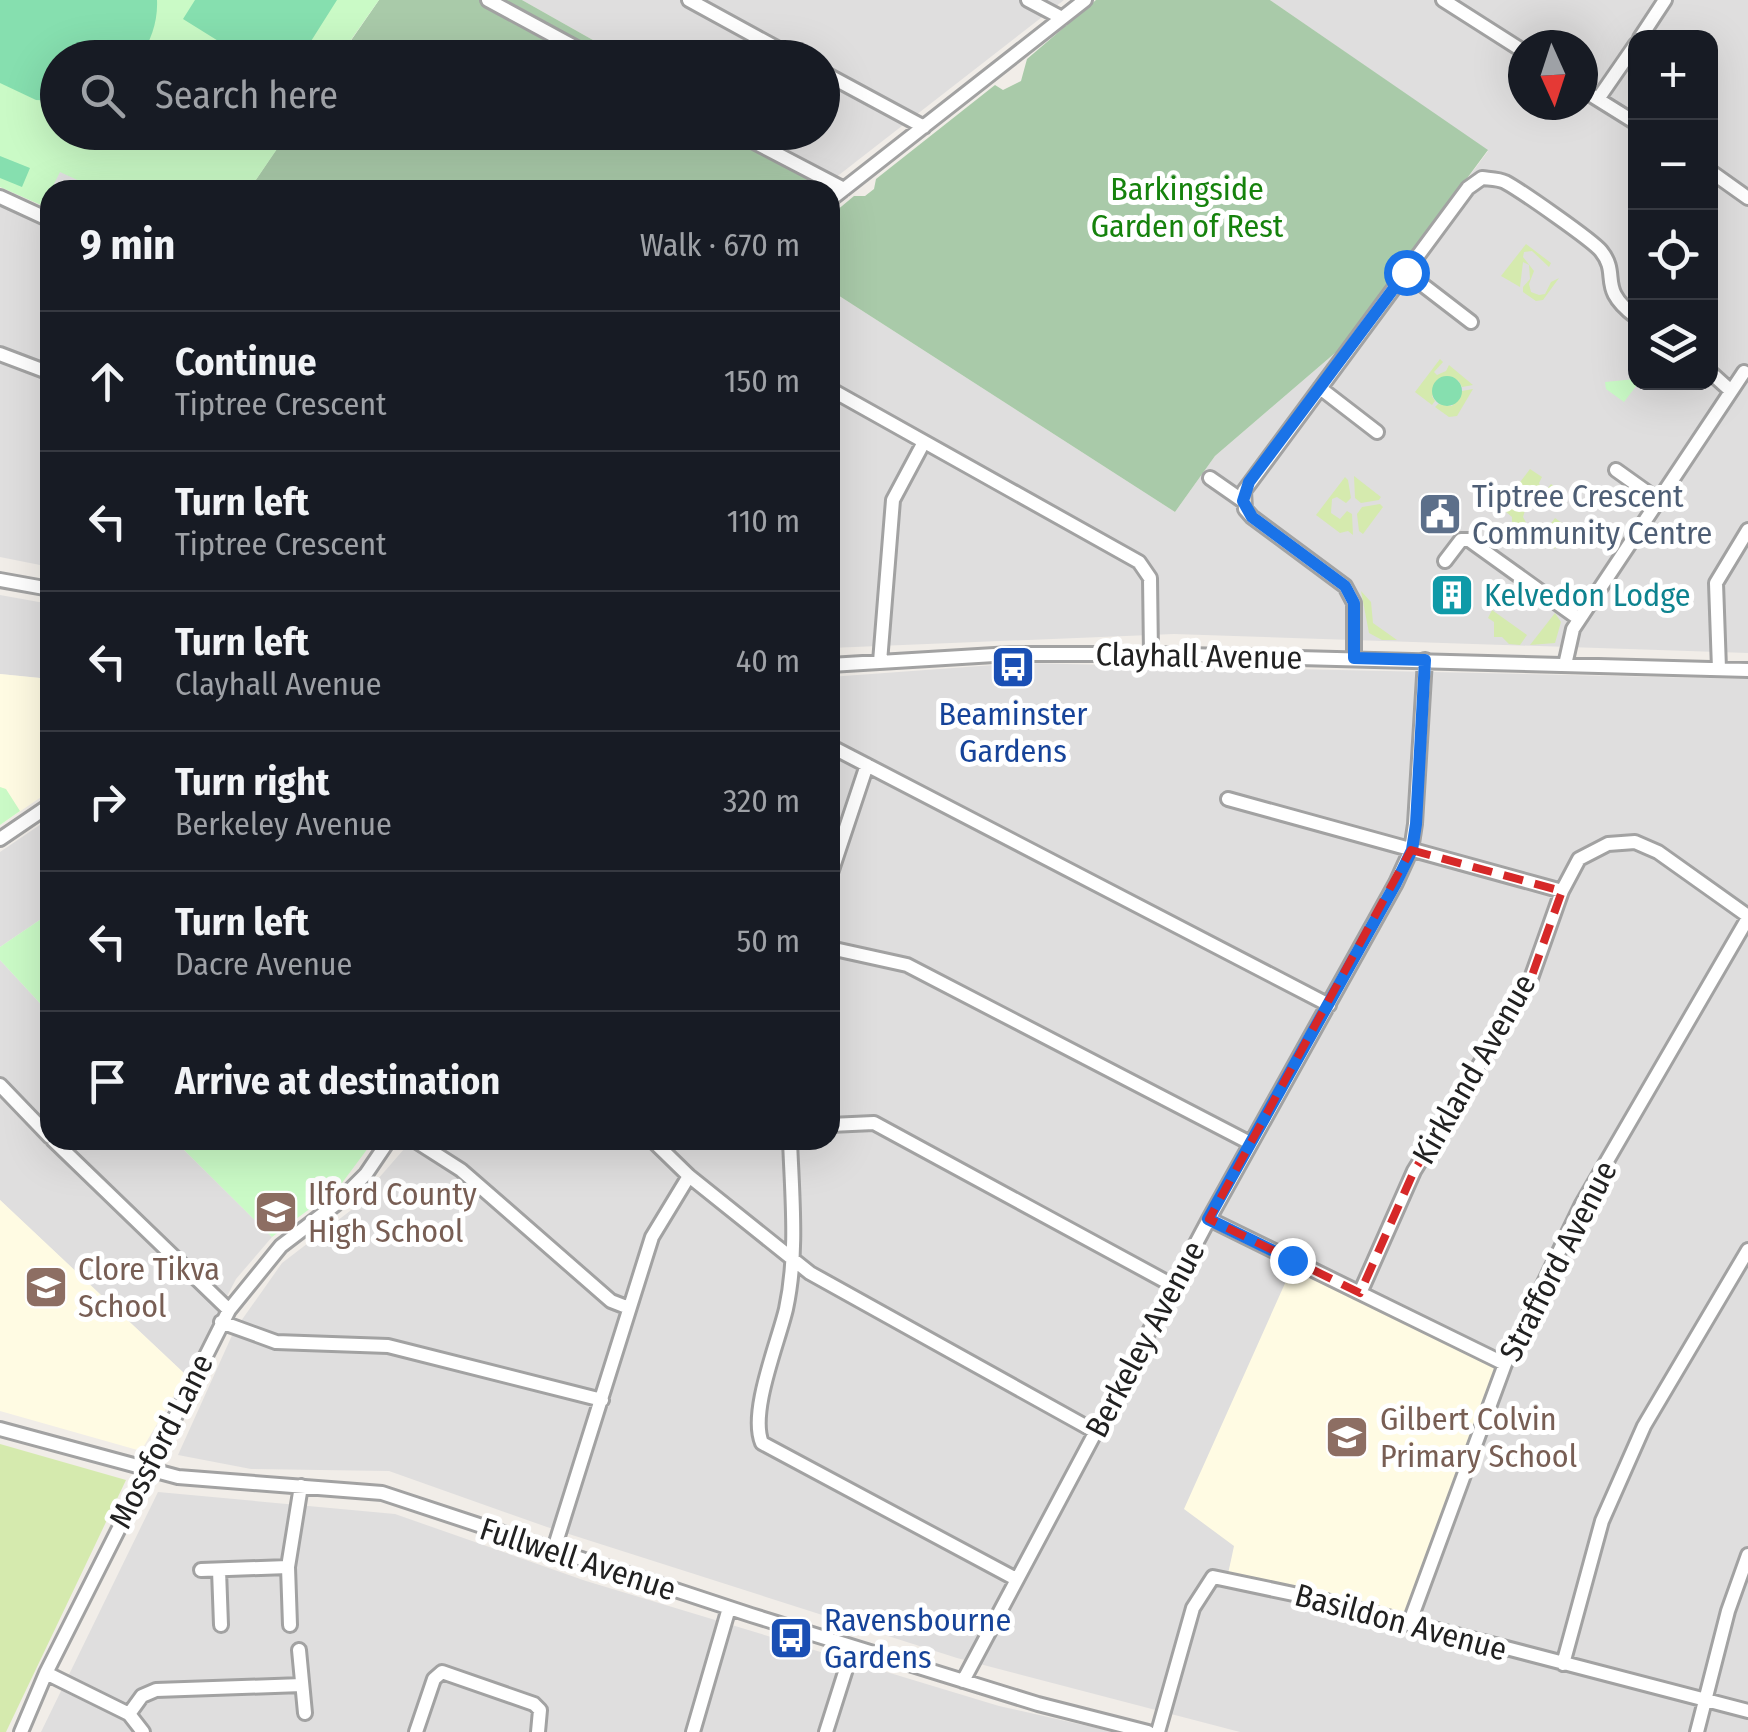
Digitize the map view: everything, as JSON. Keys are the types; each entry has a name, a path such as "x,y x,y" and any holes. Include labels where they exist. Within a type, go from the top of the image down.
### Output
{"street":[{"path":"488,0 562,40"},
{"path":"689,0 762,40"},
{"path":"1028,0 1062,18"},
{"path":"840,192 1085,0"},
{"path":"1444,0 1508,41"},
{"path":"1645,30 1665,0"},
{"path":"1628,56 1598,100 1631,120"},
{"path":"840,82 924,127"},
{"path":"769,150 827,180"},
{"path":"1718,177 1748,198"},
{"path":"1243,501 1249,482 1468,188 1482,178 1503,180 1599,248 1609,270 1610,289 1628,311"},
{"path":"840,187 844,189"},
{"path":"0,197 40,215"},
{"path":"1406,272 1471,322"},
{"path":"0,354 40,369"},
{"path":"1565,664 1569,638 1579,619 1744,372"},
{"path":"1718,379 1731,391"},
{"path":"1320,388 1377,432"},
{"path":"840,395 1147,569 1151,654"},
{"path":"880,662 893,500 924,442"},
{"path":"1616,470 1658,500"},
{"path":"1210,478 1243,501 1252,517 1345,586 1354,603 1354,658"},
{"path":"1719,669 1716,583 1748,530"},
{"path":"1445,561 1461,540 1469,540 1579,619"},
{"path":"0,580 40,587"},
{"name":"Clayhall Avenue","path":"840,664 1011,654 1151,654 1748,670"},
{"name":"Berkeley Avenue","path":"963,1681 1208,1219 1412,850 1425,660"},
{"path":"840,751 1329,1006"},
{"path":"840,846 867,765"},
{"path":"1228,800 1562,891"},
{"path":"0,839 40,812"},
{"name":"Kirkland Avenue","path":"1360,1293 1414,1171 1529,984 1562,891 1579,859 1608,844 1636,842 1658,852 1748,917"},
{"name":"Strafford Avenue","path":"1409,1624 1505,1364 1582,1204 1748,917"},
{"path":"840,950 906,965 1250,1143"},
{"path":"0,1085 40,1126"},
{"path":"840,1125 874,1123 1174,1286"},
{"path":"64,1150 225,1316 276,1342 388,1346 602,1400"},
{"name":"Mossford Lane","path":"21,1732 146,1470 225,1316 281,1246 336,1204 366,1174 382,1150"},
{"path":"429,1150 460,1170 610,1301 629,1308"},
{"path":"663,1150 810,1274 1096,1432"},
{"path":"790,1150 794,1261 757,1420 762,1443 1016,1579"},
{"path":"554,1552 652,1236 690,1176"},
{"path":"1208,1219 1505,1364"},
{"path":"1563,1664 1602,1521 1644,1426 1748,1250"},
{"name":"Fullwell Avenue","path":"0,1429 178,1477 382,1493 728,1608 963,1681 1148,1732"},
{"path":"290,1625 288,1566 301,1486"},
{"path":"1696,1732 1728,1611 1748,1555"},
{"path":"202,1570 288,1566"},
{"path":"219,1570 221,1625"},
{"name":"Basildon Avenue","path":"1158,1732 1193,1608 1213,1577 1322,1600 1748,1712"},
{"path":"693,1732 728,1608"},
{"path":"826,1732 853,1647"},
{"path":"299,1650 305,1713"},
{"path":"416,1732 434,1679 442,1672 534,1704 540,1710 538,1732"},
{"path":"46,1674 129,1714 143,1732"},
{"path":"129,1714 142,1696 156,1690 302,1685"}],"highlighted area":[{"path":"1411,850 1562,891 1529,984 1414,1171 1360,1293 1209,1219"}],"shaded area":[{"path":"522,0 1064,0 835,178 785,150 840,150 840,40 593,40"},
{"path":"1270,0 1748,0 1748,653 1174,634 840,648 840,296 1175,512 1215,456 1342,347 1488,151"},
{"path":"60,172 77,180 56,180"},
{"path":"0,203 40,221 40,565 0,557"},
{"path":"0,595 40,602 40,678 0,674"},
{"path":"1021,663 1748,679 1748,1732 1240,1732 957,1658 547,1527 389,1471 251,1469 178,1455 234,1331 282,1263 350,1211 403,1150 840,1150 840,676","holes":["1235,1546 1322,1600 1227,1578"]},
{"path":"0,674 40,678 40,798 0,825"},
{"path":"40,825 40,920 0,947 0,852"},
{"path":"0,960 40,1003 40,1150 184,1150 272,1237 236,1279 186,1375 0,1200"},
{"name":"Clore Tikva School","path":"0,1200 186,1375 141,1451 0,1411"},
{"name":"Gilbert Colvin Primary School","path":"1295,1261 1505,1364 1409,1624 1227,1579 1234,1546 1184,1509"},
{"path":"158,1492 395,1514 586,1581 999,1706 1114,1732 41,1732"}],"green space":[{"path":"0,0 379,0 351,40 40,40 40,150 276,150 256,180 40,180 40,205 0,187"},
{"path":"0,0 157,0 149,40 40,40 40,100 0,83"},
{"path":"195,0 337,0 312,40 217,40 183,19"},
{"path":"379,0 522,0 593,40 351,40"},
{"name":"Barkingside Garden of Rest","path":"1096,0 1270,0 1488,150 1342,347 1215,456 1175,512 840,296 840,208 854,196 865,196 874,189 876,179 995,85 1003,90 1021,81 1027,59"},
{"path":"276,150 785,150 835,178 832,180 256,180"},
{"path":"0,156 30,168 22,187 0,178"},
{"path":"1526,244 1551,263 1549,267 1532,251 1524,252 1523,257 1534,271 1529,284 1531,292 1545,294 1551,282 1559,278 1543,300 1536,301 1523,292 1530,279 1529,265 1523,262 1520,287 1501,276"},
{"path":"1440,359 1443,362 1434,372 1437,375 1449,365 1473,385 1462,387 1458,380 1432,396 1432,405 1415,392"},
{"path":"1447,376 1458,380 1462,391 1458,402 1447,406 1436,402 1432,391 1436,380"},
{"path":"1628,380 1628,390 1633,390 1624,402 1606,389 1605,382"},
{"path":"1473,389 1457,416 1449,417 1435,407 1452,406 1462,391"},
{"path":"1530,469 1542,477 1541,488 1547,489 1551,484 1567,496 1567,502 1554,511 1544,502 1529,504 1526,491 1515,489"},
{"path":"1354,476 1381,497 1379,500 1361,503 1355,498"},
{"path":"1345,477 1351,498 1346,503 1337,497 1332,499 1331,513 1340,519 1347,511 1352,514 1353,535 1348,531 1340,533 1316,515"},
{"path":"1510,495 1514,505 1526,507 1523,517 1530,530 1546,530 1555,518 1566,526 1555,541 1555,549 1512,522 1504,503"},
{"path":"1362,507 1383,507 1363,534 1357,514"},
{"path":"1361,591 1371,602 1373,623 1397,640 1382,640 1369,633"},
{"path":"1492,610 1527,635 1520,645 1494,637 1494,622 1488,618"},
{"path":"1555,613 1561,622 1555,643 1530,645"},
{"path":"0,787 6,789 20,811 0,825"},
{"path":"40,920 40,1003 0,960 0,947"},
{"name":"Ilford County High School","path":"184,1150 367,1150 339,1187 272,1237"},
{"path":"0,1444 126,1480 6,1732 0,1732"}],"place":[{"name":"Tiptree Crescent Community Centre","path":"1440,514"},
{"name":"Kelvedon Lodge","path":"1452,595"},
{"name":"Beaminster Gardens","path":"1013,667"},
{"name":"Ilford County High School","path":"276,1212"},
{"name":"Clore Tikva School","path":"46,1287"},
{"name":"Gilbert Colvin Primary School","path":"1347,1437"},
{"name":"Ravensbourne Gardens","path":"791,1638"}],"route":[{"path":"1292,1260 1208,1219 1412,850 1425,660 1354,658 1354,603 1345,586 1252,517 1243,501 1244,490 1406,272"}]}
